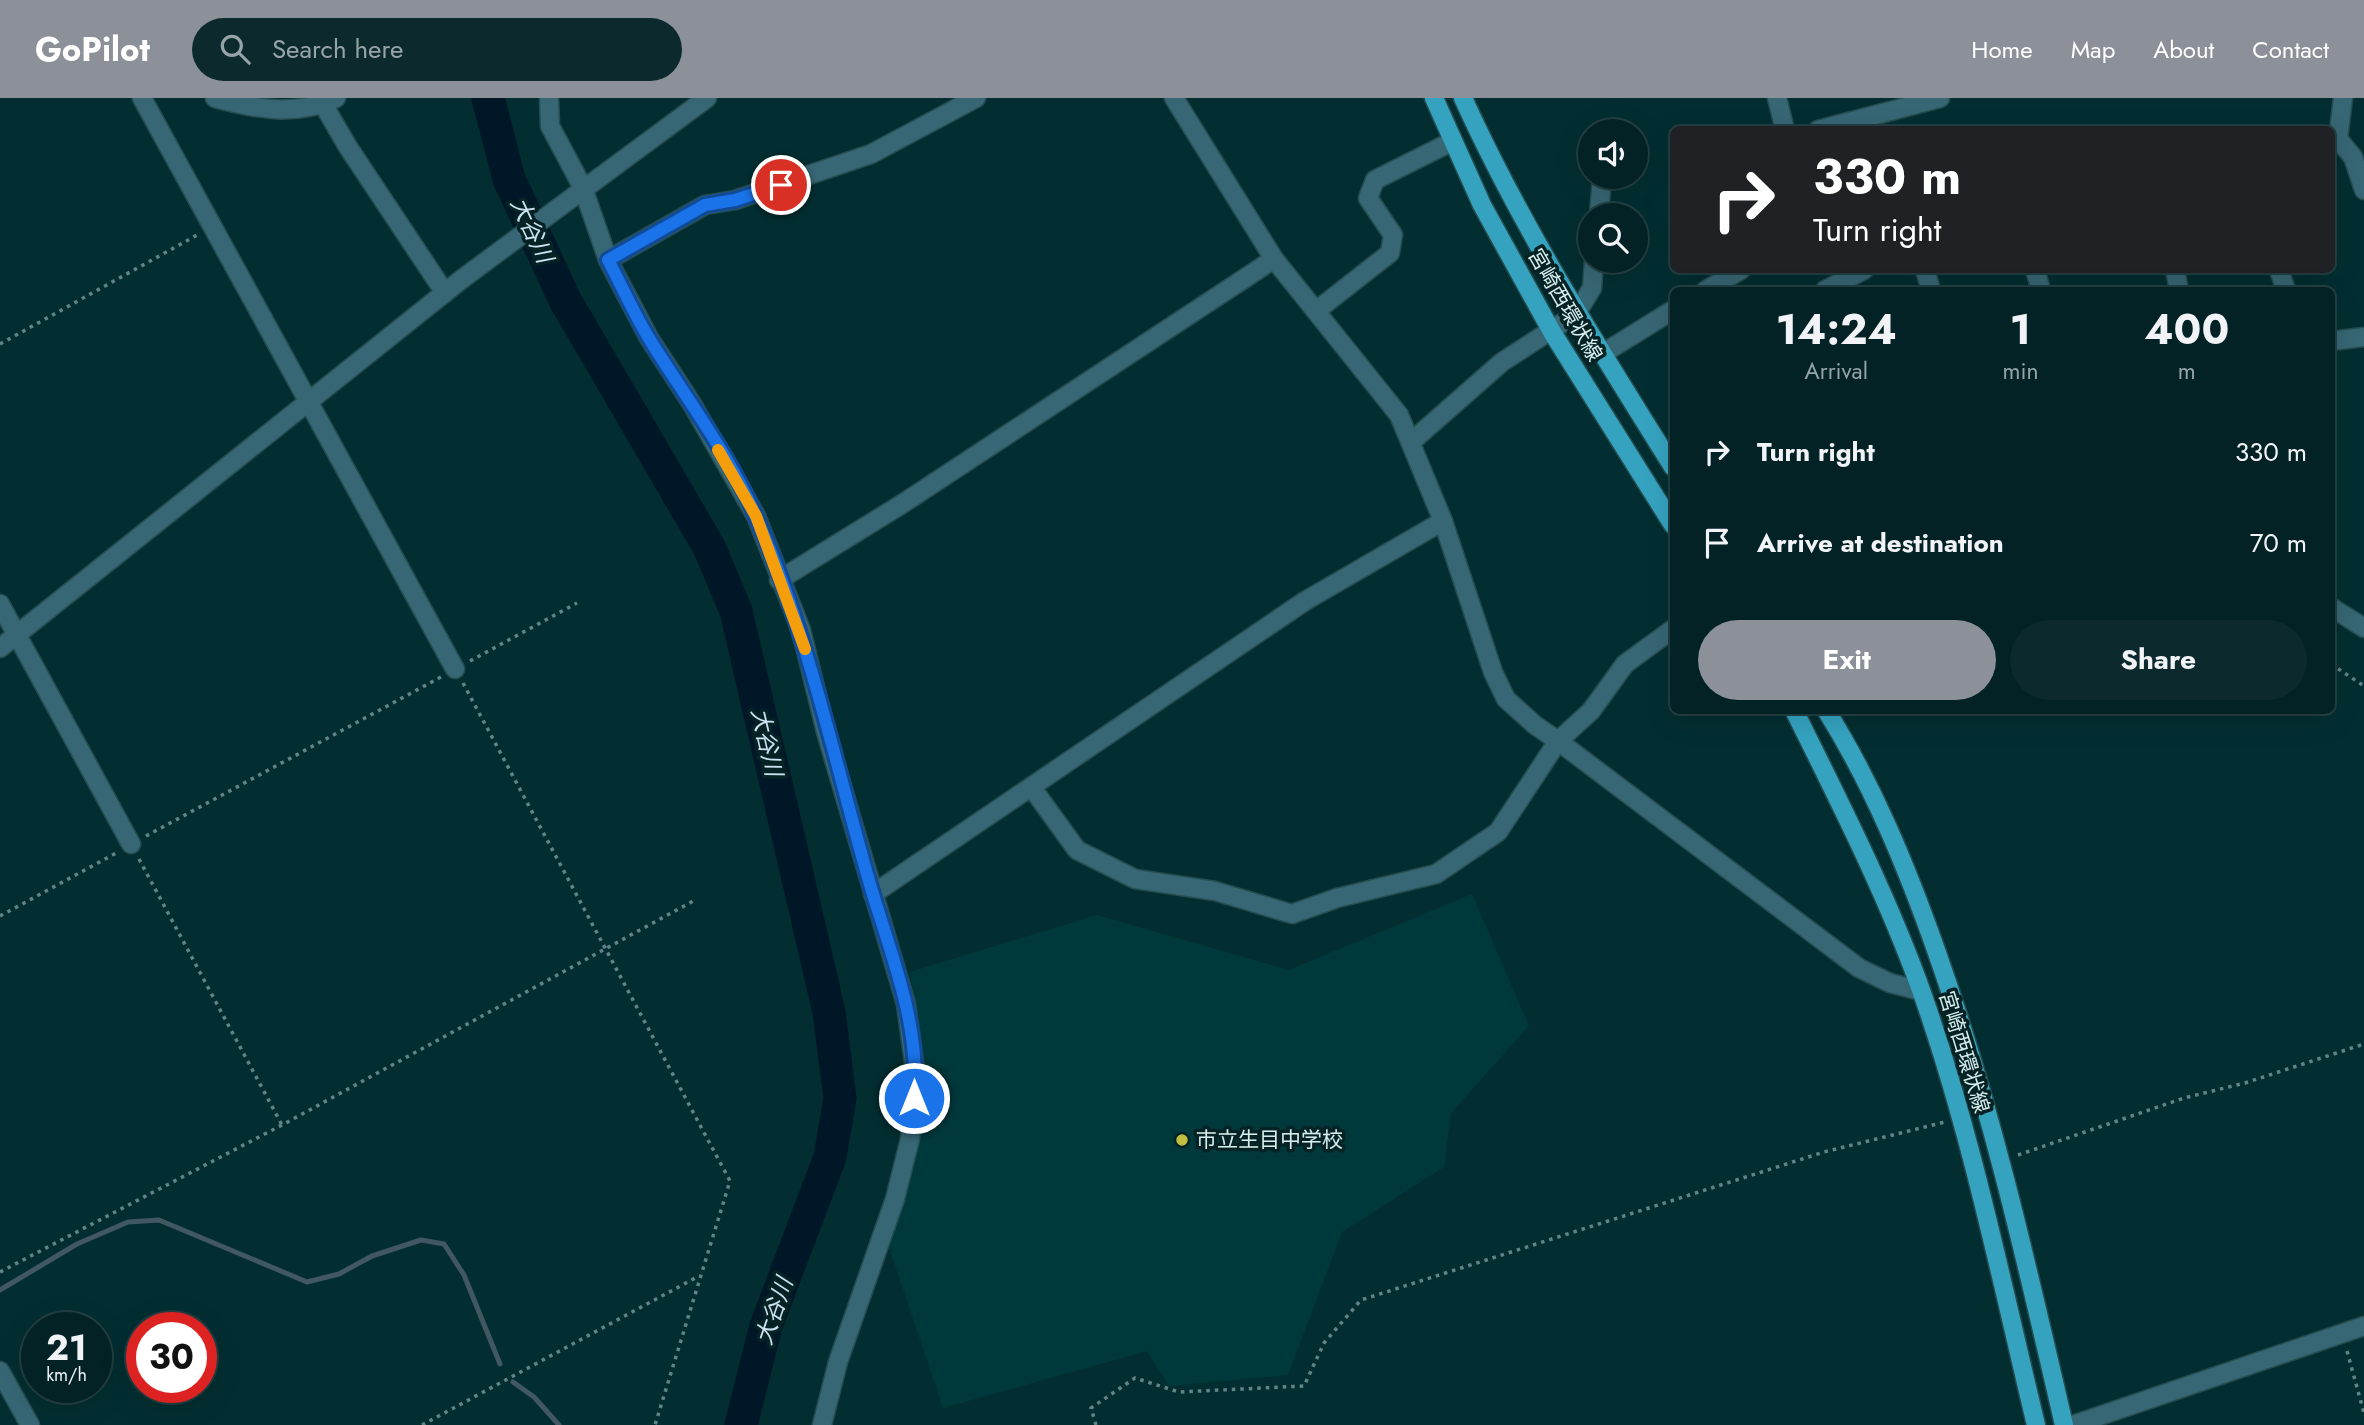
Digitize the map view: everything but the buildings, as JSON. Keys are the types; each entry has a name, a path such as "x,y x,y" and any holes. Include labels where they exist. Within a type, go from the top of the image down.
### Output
{"main road":[{"name":"宮崎西環状線","path":"1434,98 1482,205 1552,332 1670,520"},
{"name":"宮崎西環状線","path":"1463,98 1492,163 1576,314 1670,462"},
{"name":"宮崎西環状線","path":"1796,714 1876,876 1921,991 1961,1118 2036,1425"},
{"name":"宮崎西環状線","path":"1828,714 1905,863 1950,990 2002,1161 2064,1425"}],"street":[{"path":"142,98 455,669"},
{"path":"215,98 267,110 330,101 348,147 445,293"},
{"path":"549,98 550,126 583,188 608,260 649,338 692,404 756,516 779,580 801,630 906,1004 916,1077 912,1126 895,1199 838,1362 822,1425"},
{"path":"0,648 445,293 707,98"},
{"path":"608,260 705,205 735,200 871,154 976,98"},
{"path":"1174,98 1274,259 1399,415 1443,521 1493,672 1506,699 1859,968 1890,983 1921,991"},
{"path":"1777,98 1784,126"},
{"path":"1833,126 1940,98"},
{"path":"2335,134 2343,98"},
{"path":"2335,140 2353,157 2364,190"},
{"path":"1316,311 1390,253 1393,235 1368,198 1375,180 1453,141"},
{"path":"779,580 902,504 1274,259"},
{"path":"1411,442 1502,362 1576,314 1592,288 1593,273"},
{"path":"1711,287 1736,273"},
{"path":"1835,283 1857,273"},
{"path":"1602,354 1670,312"},
{"path":"2335,341 2364,337"},
{"path":"873,894 1305,601 1443,521"},
{"path":"0,604 131,844"},
{"path":"2335,610 2364,628"},
{"path":"1032,788 1077,850 1135,879 1215,891 1292,914 1337,898 1436,874 1498,832 1558,741 1591,711 1625,664 1670,631"},
{"path":"2073,1425 2364,1326"},
{"path":"0,1370 30,1425"}],"path":[{"path":"0,344 213,227"},
{"path":"0,916 577,603"},
{"path":"2335,667 2364,686"},
{"path":"455,669 730,1181 655,1425"},
{"path":"131,844 282,1125"},
{"path":"0,1272 282,1125 603,948 695,901"},
{"path":"2002,1161 2184,1098 2245,1083 2364,1044"},
{"path":"1096,1425 1091,1408 1135,1378 1179,1392 1304,1385 1324,1343 1362,1300 1824,1152 1961,1118"},
{"path":"422,1425 700,1275"},
{"path":"2342,1333 2364,1413"}],"shaded area":[{"name":"市立生目中学校","path":"1472,894 1529,1026 1451,1113 1444,1167 1342,1232 1288,1375 1169,1386 1147,1351 943,1408 889,1247 928,1099 910,972 1097,915 1289,970"}],"waterway":[{"name":"大谷川","path":"488,98 509,179 565,300 709,547 736,611 829,1012 840,1098 830,1157 766,1326 741,1425"},
{"path":"0,1290 77,1244 128,1222 159,1220 307,1282 339,1274 372,1256 421,1240 444,1244 464,1275 500,1364"},
{"path":"513,1382 534,1397 559,1425"}],"slow traffic":[{"path":"718,450 756,516 779,580 801,630 805,649"}],"place":[{"name":"市立生目中学校","path":"1182,1140"}],"route":[{"path":"781,185 735,200 705,205 608,260 649,338 692,404 756,516 779,580 801,630 826,732 906,1004 916,1077 914,1098"}]}
